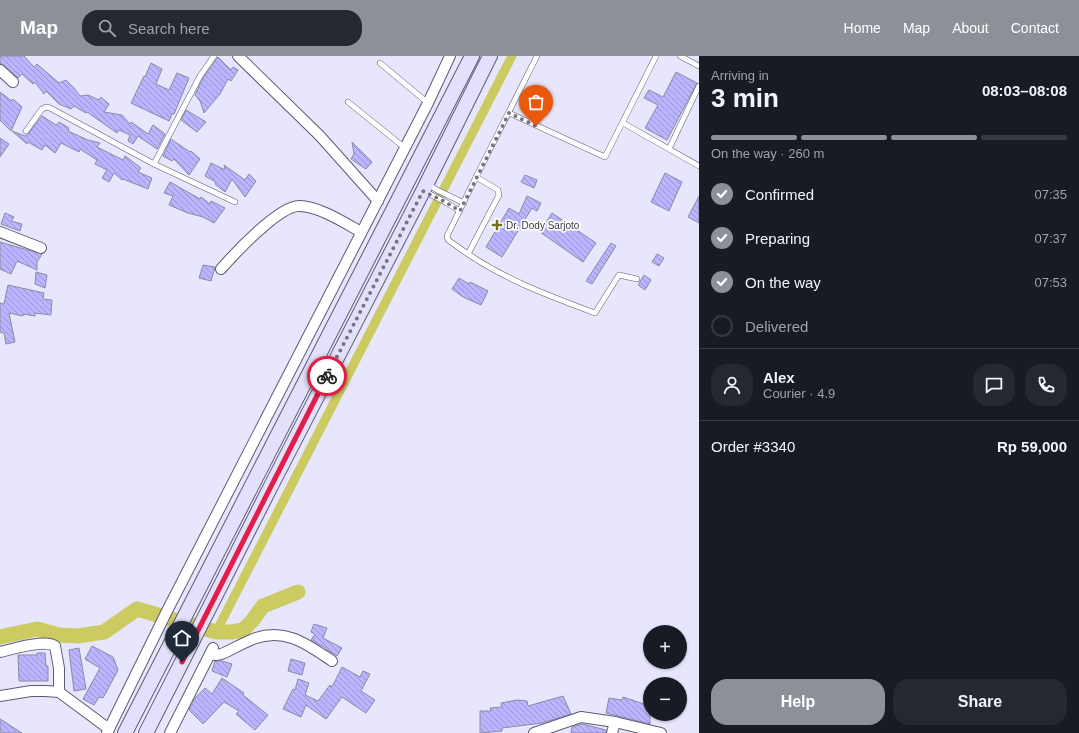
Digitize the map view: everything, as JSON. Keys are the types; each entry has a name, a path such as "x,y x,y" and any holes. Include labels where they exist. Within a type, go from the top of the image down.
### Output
{"main road":[{"path":"125,733 472,56"},
{"path":"146,733 203,619 430,190 490,56"}],"street":[{"path":"238,56 320,136 378,200"},
{"path":"0,696 31,691 58,692 108,731 167,611 428,103 450,56"},
{"path":"0,70 13,82"},
{"path":"221,269 262,228 281,213 291,208 299,206 312,208 361,232"},
{"path":"0,232 41,248"},
{"path":"170,733 212,651 214,655 222,654 252,639 263,636 275,636 296,639 305,643 332,661"},
{"path":"0,652 33,645 49,644 54,646 57,649 59,668 58,692"},
{"path":"534,733 581,717 615,722 661,733"},
{"path":"612,733 615,722"}],"lane":[{"path":"154,164 197,82 214,56"},
{"path":"537,56 447,238 468,254 515,282 595,313 619,275 638,279"},
{"path":"509,113 605,157 656,56"},
{"path":"680,56 699,66"},
{"path":"380,64 428,103"},
{"path":"669,149 699,86"},
{"path":"348,102 405,148"},
{"path":"26,131 42,109 50,108 154,164 235,202"},
{"path":"623,123 698,164"},
{"path":"468,254 499,195 498,190 476,177"},
{"path":"430,190 464,203"},
{"path":"430,190 460,211"}],"building":[{"path":"0,56 24,56 34,67 37,64 59,83 66,80 80,96 88,95 99,100 101,97 109,104 104,112 122,115 130,124 131,122 148,134 153,125 165,134 157,149 138,136 133,144 128,141 130,135 119,130 117,133 87,112 86,113 74,106 71,109 59,104 46,91 44,94 35,82 33,84 22,74 18,78 4,65 0,64"},
{"path":"218,57 231,70 233,67 238,70 231,81 228,79 220,94 204,113 200,101 195,95 203,78"},
{"path":"151,63 162,69 156,84 169,90 177,73 189,78 174,114 172,114 169,121 131,103"},
{"path":"676,72 697,83 667,140 645,128 658,105 644,98 649,90 663,97"},
{"path":"0,92 12,101 13,99 22,107 11,131 0,120"},
{"path":"186,110 206,122 197,132 181,120"},
{"path":"42,116 56,125 59,122 69,128 68,131 88,140 100,143 97,147 123,160 125,156 141,168 138,172 152,178 148,189 123,179 122,180 114,173 109,182 102,178 107,170 95,164 97,160 80,149 79,152 61,143 55,153 45,145 42,150 28,142 27,144 12,131 25,136"},
{"path":"0,138 9,144 0,157"},
{"path":"171,139 190,152 191,151 200,159 189,175 174,159 172,161 163,156"},
{"path":"352,142 372,162 366,169 351,159 354,154"},
{"path":"211,163 225,169 224,165 245,180 249,174 256,181 245,197 232,179 225,192 215,184 216,182 205,176"},
{"path":"665,173 682,182 669,211 651,202"},
{"path":"525,175 537,180 534,188 521,182"},
{"path":"170,182 200,199 201,197 210,204 211,201 225,208 214,223 203,217 188,213 169,205 173,196 164,193"},
{"path":"527,196 541,203 537,211 532,208 502,257 486,247 509,208 519,214"},
{"path":"699,196 699,223 688,217"},
{"path":"5,213 14,217 11,221 22,224 20,231 1,224"},
{"path":"552,213 596,243 583,262 540,232"},
{"path":"0,242 42,254 37,262 37,270 17,261 11,274 0,269"},
{"path":"611,243 616,246 592,284 586,281"},
{"path":"657,254 664,258 659,266 652,262"},
{"path":"203,265 215,267 211,281 199,278"},
{"path":"36,272 47,275 45,288 35,284"},
{"path":"644,275 651,280 645,290 638,285"},
{"path":"459,278 469,284 470,282 488,291 481,305 463,297 452,289"},
{"path":"8,285 44,293 43,299 52,300 51,315 35,313 35,316 23,314 23,316 9,313 15,342 6,344 4,333 0,332 0,303 4,304"},
{"path":"314,624 327,628 323,638 342,648 337,656 311,640 315,634 311,632"},
{"path":"92,646 113,657 118,670 103,698 99,697 94,705 83,699 100,668 85,659"},
{"path":"79,648 86,689 74,691 69,650"},
{"path":"37,653 45,653 46,666 48,666 48,681 19,681 18,655 37,655"},
{"path":"291,659 305,663 302,675 288,671"},
{"path":"215,661 222,661 232,664 227,677 212,671"},
{"path":"342,667 360,677 363,671 370,674 361,691 375,700 366,713 342,697 326,719 306,705 301,717 283,709 293,689 295,690 298,679 309,683 305,695 318,701 330,685 332,687"},
{"path":"222,678 244,693 243,695 268,715 255,730 236,714 239,711 224,702 203,724 189,710 195,698 205,688 212,694"},
{"path":"563,696 571,714 542,723 502,728 502,731 480,733 480,711 491,711 490,708 502,707 501,703 517,700 527,701 528,706"},
{"path":"623,697 643,704 643,721 650,721 650,724 606,713 609,698 622,700"},
{"path":"0,719 22,733 0,733"},
{"path":"582,724 606,730 606,733 571,733 572,727"}],"waterway":[{"path":"216,632 512,56"},
{"path":"0,637 37,629 59,635 78,636 104,632 137,609 216,632 231,632 243,630 263,606 298,592"}],"way so far":[{"path":"327,376 423,191 433,195 460,211 509,113 536,126"}],"place":[{"name":"Dr. Dody Sarjoto","path":"497,225"}],"route":[{"path":"182,662 327,376"}]}
